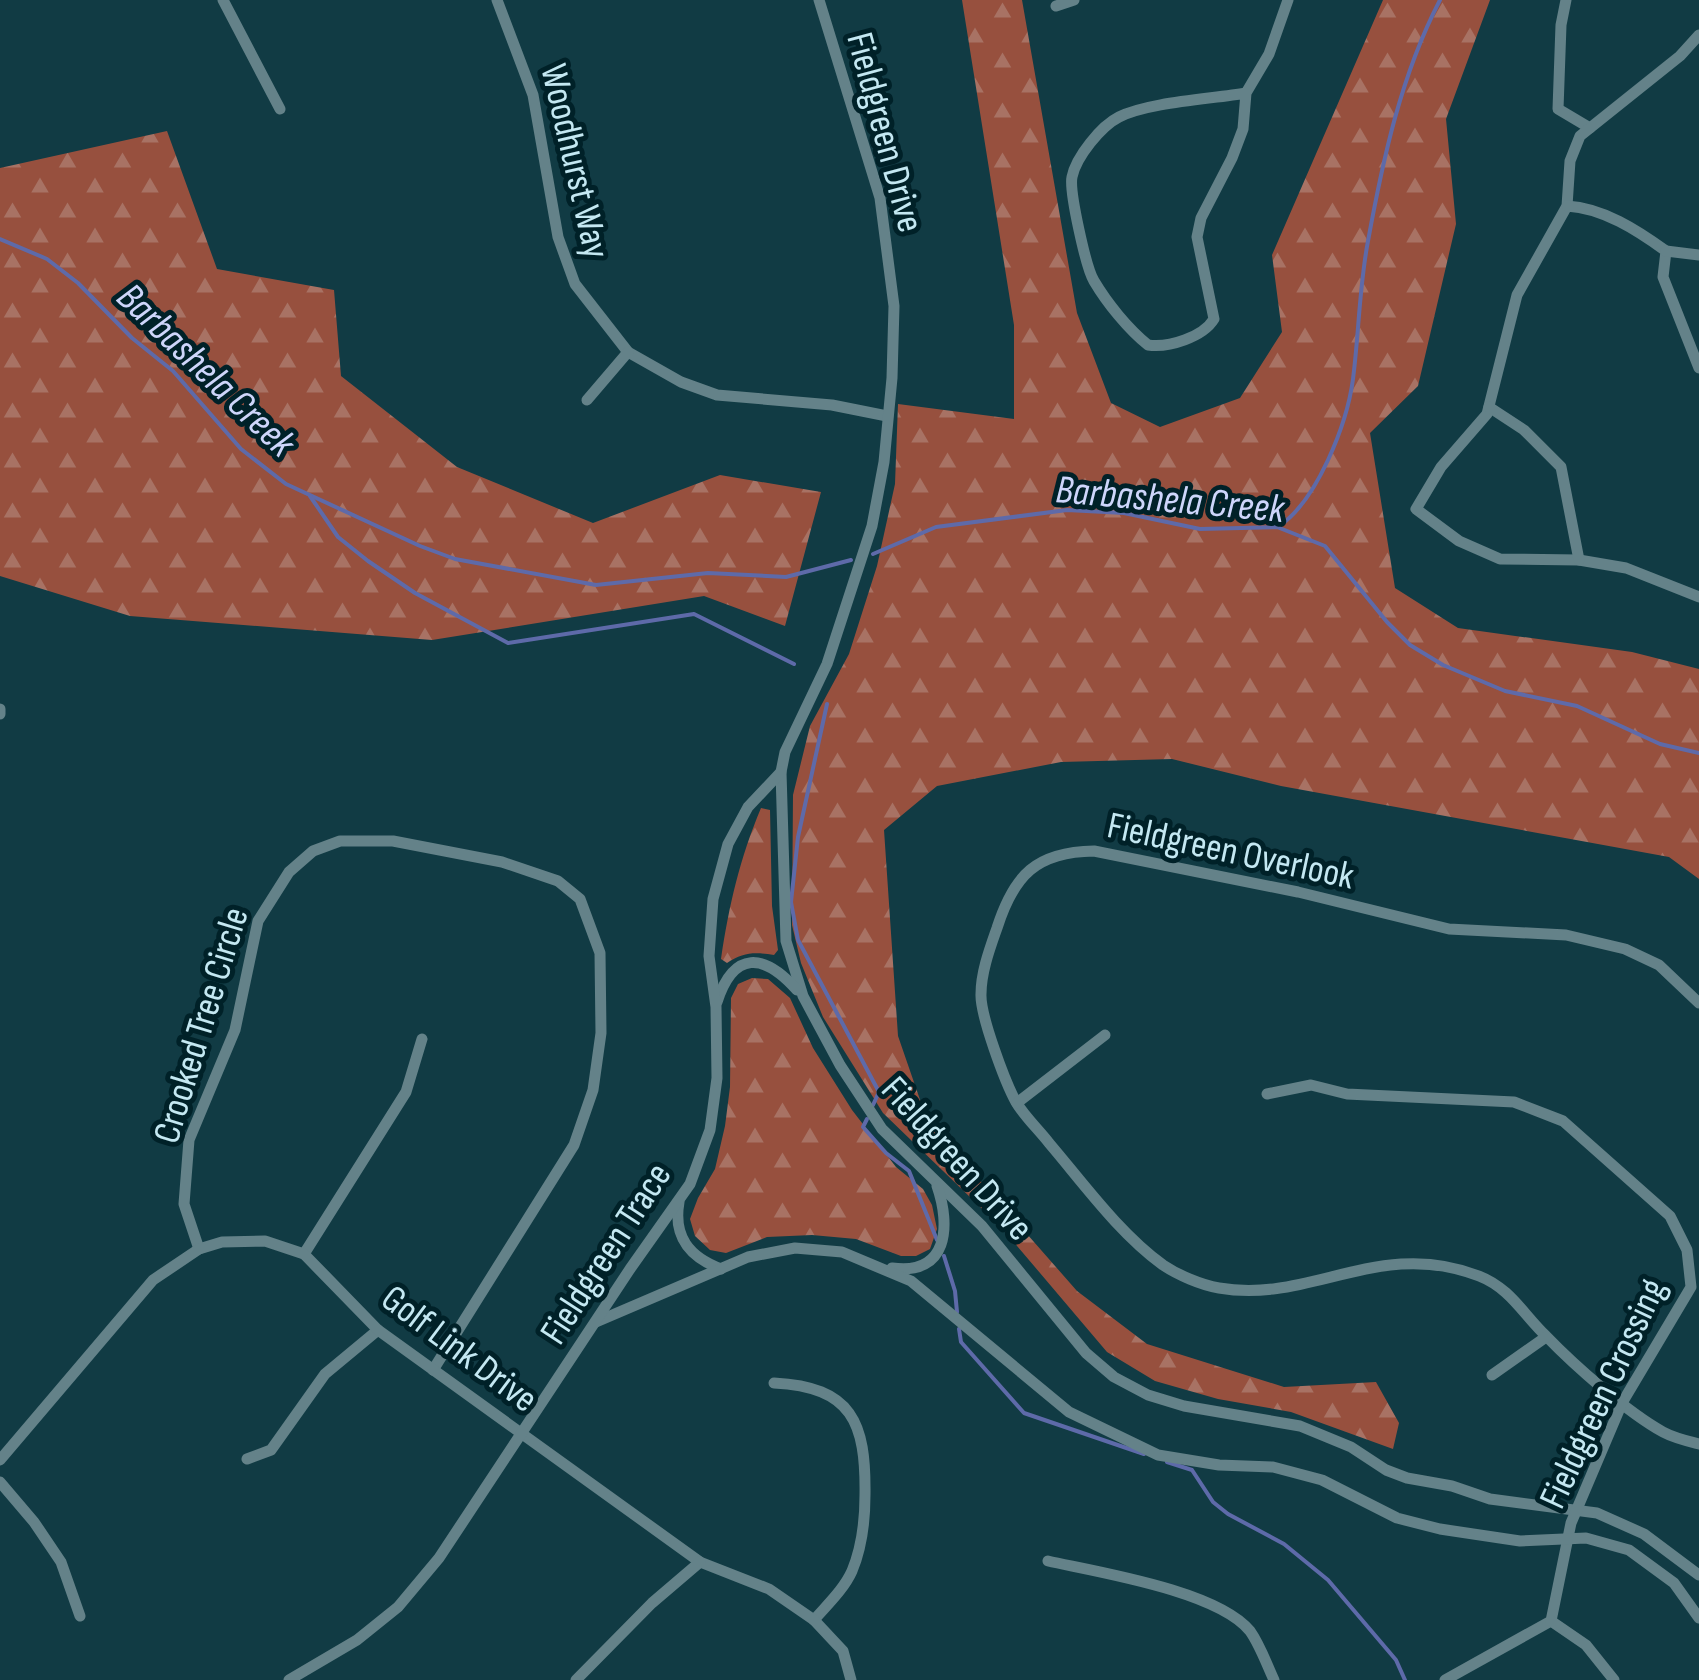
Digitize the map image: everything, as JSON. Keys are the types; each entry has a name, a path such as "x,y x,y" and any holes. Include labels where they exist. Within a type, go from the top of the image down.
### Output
{"street":[{"path":"223,0 280,109"},
{"name":"Woodhurst Way","path":"497,0 533,96 558,238 575,284 628,352 681,382 717,395 832,405 887,416"},
{"name":"Fieldgreen Drive","path":"820,0 880,198 894,306 884,462 872,526 827,664 785,752 781,772 786,941 803,996 860,1098 882,1129 995,1240 1086,1353 1133,1388 1184,1406 1300,1426 1351,1447 1386,1470 1407,1478 1490,1498 1597,1513 1644,1534 1699,1575"},
{"path":"1056,6 1074,0"},
{"path":"1246,93 1122,115 1098,136 1072,177 1087,265 1095,283 1148,345 1176,342 1206,330 1214,318 1197,237 1201,218 1232,158 1243,129 1246,93 1269,54 1288,0"},
{"path":"1566,0 1561,25 1558,109 1590,128"},
{"path":"1699,35 1680,56 1580,136 1570,160 1567,206 1517,295 1489,408 1441,467 1416,509 1459,542 1500,559 1579,560 1626,568 1699,597"},
{"path":"1567,206 1606,216 1666,251 1699,255"},
{"path":"1666,251 1663,277 1699,368"},
{"path":"1682,329 1699,333"},
{"path":"587,400 628,352"},
{"path":"1489,408 1524,430 1561,467 1579,560"},
{"name":"Fieldgreen Trace","path":"290,1680 357,1640 398,1607 439,1558 690,1184 710,1130 717,1078 716,1007 709,956 713,899 728,844 748,807 781,772"},
{"name":"Crooked Tree Circle","path":"199,1249 184,1204 189,1140 235,1030 258,921 289,872 314,852 340,841 393,841 502,862 558,882 580,899 600,953 601,1033 593,1090 574,1144 433,1370"},
{"name":"Fieldgreen Overlook","path":"1699,1003 1659,964 1625,949 1566,935 1449,928 1298,892 1094,851 1075,851 1045,861 1024,874 1008,894 980,996 1016,1103 1135,1240 1180,1274 1216,1288 1259,1292 1388,1263 1445,1265 1482,1277 1507,1291 1546,1337 1622,1403 1665,1433 1699,1444"},
{"path":"716,1007 723,984 736,968 750,963 776,967 803,996"},
{"path":"1016,1103 1105,1035"},
{"path":"0,1460 153,1280 199,1249 222,1242 265,1241 304,1254 406,1092 422,1039"},
{"name":"Fieldgreen Crossing","path":"1266,1094 1311,1085 1348,1094 1514,1102 1563,1122 1655,1200 1680,1232 1687,1250 1691,1287 1622,1403 1576,1510 1551,1621"},
{"path":"878,1266 904,1270 928,1261 939,1251 945,1237 944,1207 938,1186"},
{"path":"680,1198 677,1218 685,1246 705,1263 721,1269"},
{"path":"596,1322 748,1257 795,1248 842,1252 911,1281 1069,1412 1158,1455 1219,1465 1273,1467 1322,1480 1397,1518 1440,1529 1520,1541 1586,1538 1629,1550 1674,1583 1699,1618"},
{"name":"Golf Link Drive","path":"304,1254 378,1330 700,1562 769,1588 814,1620 843,1651 852,1680"},
{"path":"248,1459 271,1450 325,1374 378,1330"},
{"path":"1492,1375 1546,1337"},
{"path":"774,1383 806,1384 838,1400 862,1438 865,1513 860,1551 850,1576 814,1620"},
{"path":"0,1482 61,1562 80,1616"},
{"path":"1048,1561 1188,1595 1222,1610 1250,1630 1274,1680"},
{"path":"576,1680 652,1602 700,1562"},
{"path":"1445,1680 1551,1621 1586,1646 1614,1680"}],"green space":[{"path":"962,0 1022,0 1077,313 1111,403 1160,427 1240,398 1282,332 1272,255 1383,0 1490,0 1446,119 1456,224 1418,386 1370,433 1395,588 1458,628 1632,652 1699,669 1699,879 1669,857 1281,786 1172,759 1061,762 937,786 884,830 898,1036 927,1120 1077,1291 1147,1344 1284,1387 1376,1382 1399,1423 1393,1449 1291,1412 1218,1399 1155,1381 1107,1352 1001,1227 883,1113 823,1017 801,963 792,925 793,795 810,726 849,654 877,566 895,484 898,404 1014,419 1014,325"},
{"path":"167,131 217,269 334,290 341,376 457,467 593,523 720,475 821,492 785,626 704,596 432,640 130,616 0,576 0,168"},
{"path":"761,808 770,810 772,906 778,950 774,955 749,954 727,963 721,959 732,901"},
{"path":"752,978 768,979 790,998 813,1048 852,1110 896,1167 923,1189 932,1205 937,1229 930,1249 916,1256 901,1256 856,1239 812,1235 767,1237 726,1253 710,1250 695,1236 690,1219 715,1169 725,1126 730,1087 731,998 738,984"}],"waterway":[{"path":"1279,526 1306,499 1318,480 1344,417 1353,379 1365,259 1387,148 1414,58 1440,0"},
{"name":"Barbashela Creek","path":"0,239 47,259 78,283 132,338 173,371 241,449 286,484 420,546 455,559 596,585 708,573 786,577 851,560"},
{"path":"310,496 338,537 368,561 415,593 508,643 694,614 794,664"},
{"name":"Barbashela Creek","path":"873,554 936,527 1067,510 1124,513 1200,529 1277,527 1325,546 1387,622 1410,645 1443,665 1505,691 1577,706 1660,744 1699,753"},
{"path":"827,704 798,837 791,902 798,940 879,1092 873,1105"},
{"path":"867,1119 863,1127 909,1171 937,1240"},
{"path":"944,1256 957,1312"},
{"path":"959,1329 961,1342 1024,1413 1144,1454"},
{"path":"1167,1462 1192,1470 1213,1502 1284,1544 1328,1580 1396,1660 1405,1680"}]}
